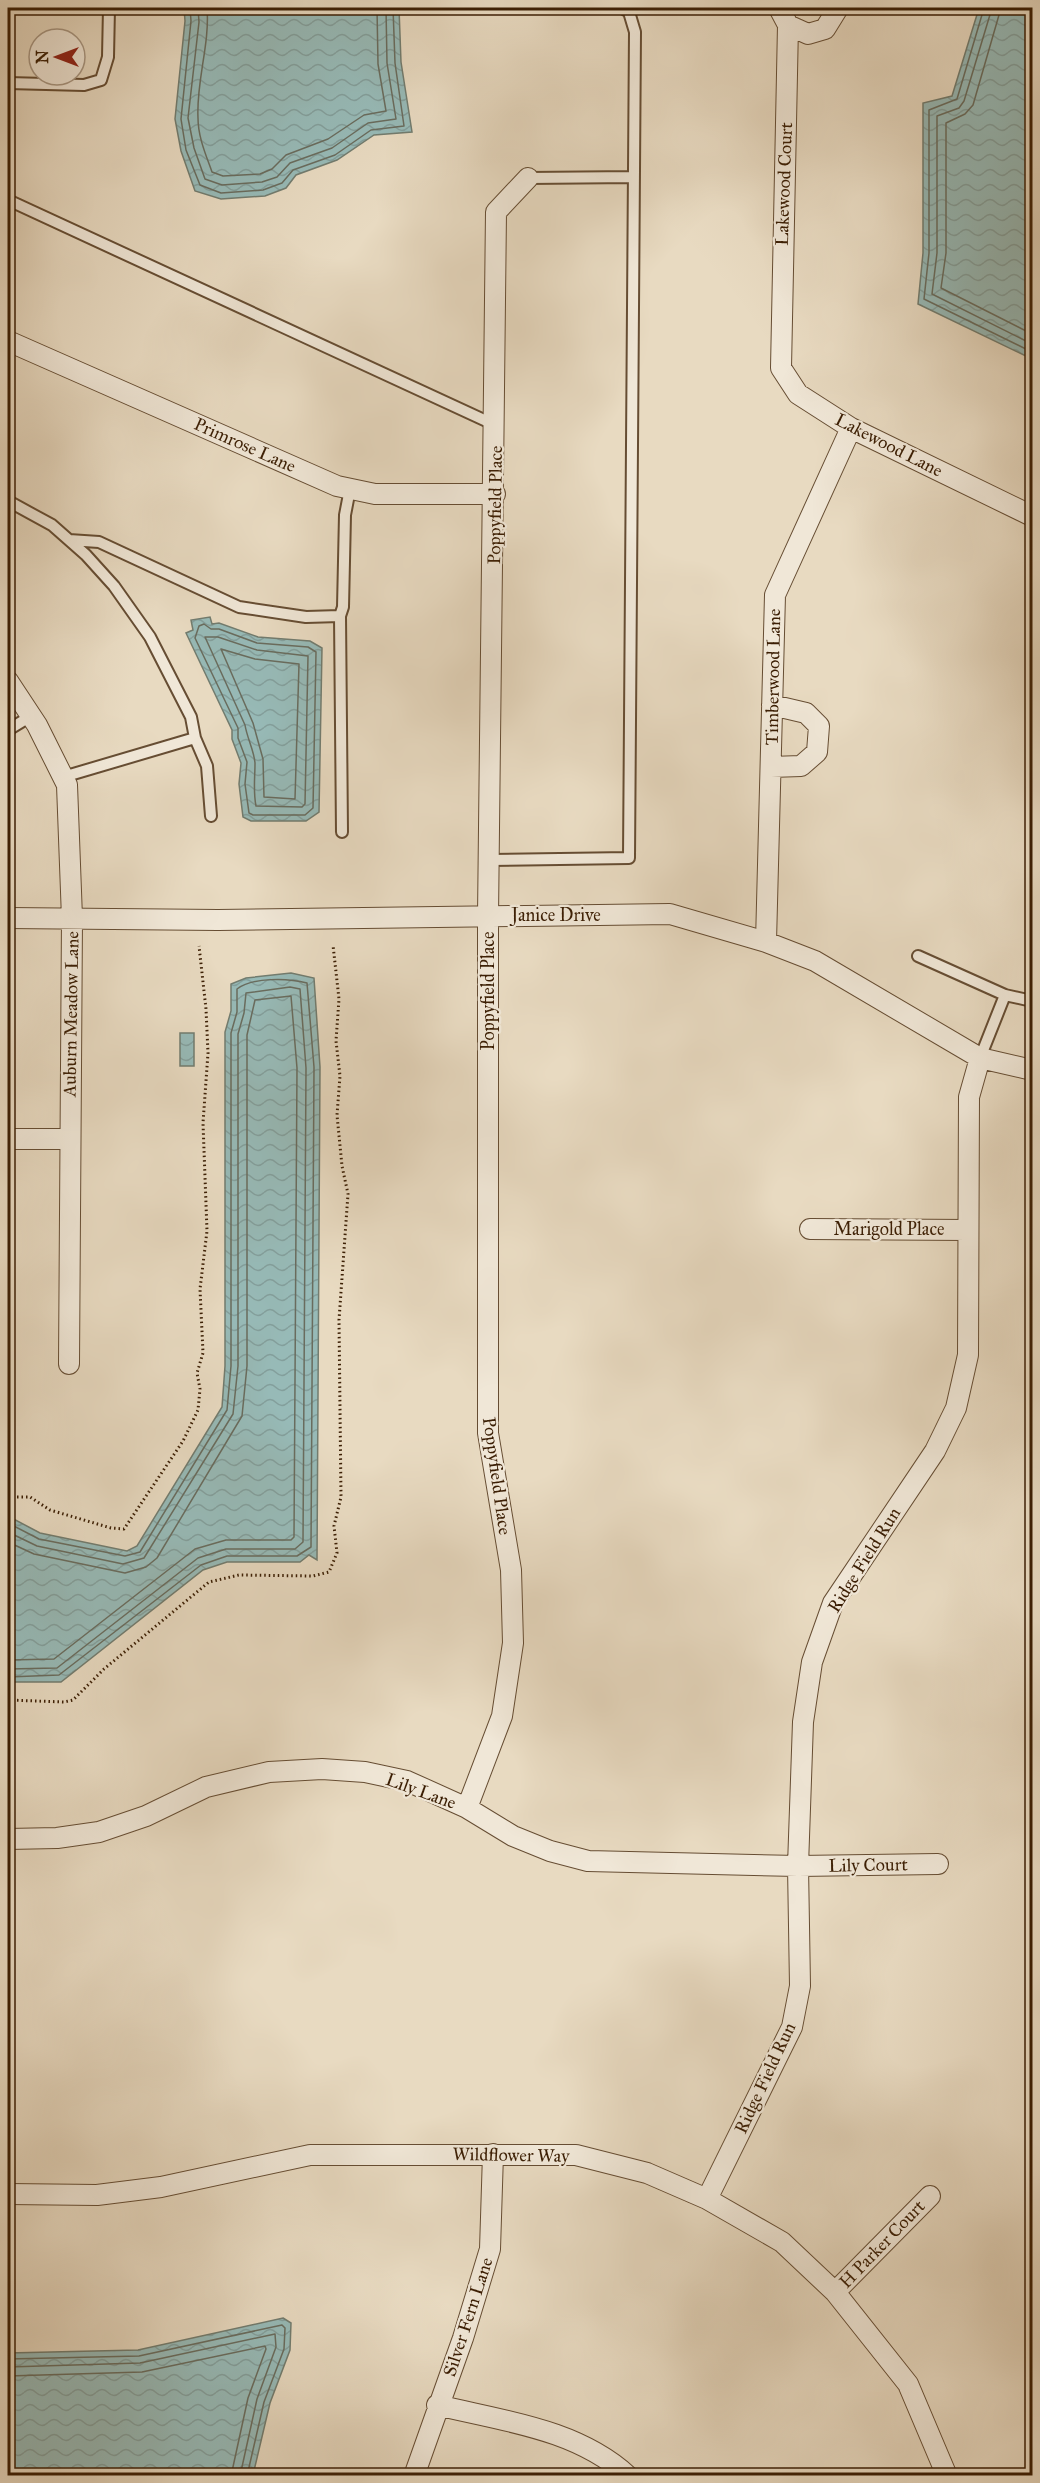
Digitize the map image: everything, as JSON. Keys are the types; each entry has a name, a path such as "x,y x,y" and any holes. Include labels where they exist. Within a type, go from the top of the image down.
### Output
{"street":[{"name":"Lakewood Court","path":"779,8 788,26 780,343"},
{"path":"788,26 808,34 825,29 838,8"},
{"name":"Poppyfield Place","path":"467,1808 502,1716 513,1643 511,1570 488,1433 488,916 495,494 496,212 528,178"},
{"name":"Primrose Lane","path":"8,341 337,486 375,494 495,494"},
{"name":"Lakewood Lane","path":"780,343 781,368 798,394 850,428 1032,516"},
{"name":"Timberwood Lane","path":"766,942 775,594 850,428"},
{"name":"Auburn Meadow Lane","path":"8,681 31,716 67,785 72,918 69,1364"},
{"path":"771,766 801,766 817,752 819,726 806,713 772,705"},
{"name":"Janice Drive","path":"8,918 218,920 670,914 766,942 815,961 980,1058 1032,1070"},
{"name":"Ridge Field Run","path":"707,2199 792,2026 800,1986 798,1866 803,1722 812,1662 832,1605 935,1451 956,1408 968,1355 969,1097 980,1058"},
{"path":"8,1139 69,1139"},
{"name":"Marigold Place","path":"810,1229 968,1230"},
{"name":"Lily Lane","path":"8,1839 57,1838 99,1832 146,1816 206,1786 235,1778 297,1769 365,1772 407,1781 467,1808 513,1836 550,1851 588,1861 798,1866"},
{"name":"Lily Court","path":"798,1866 938,1864"},
{"name":"Silver Fern Lane","path":"414,2475 437,2405 463,2338 490,2249 493,2154"},
{"name":"Wildflower Way","path":"8,2194 97,2195 161,2187 310,2155 576,2155 647,2173 707,2199 782,2242 835,2292 908,2384 947,2475"},
{"name":"H Parker Court","path":"835,2292 930,2196"},
{"path":"437,2405 553,2433 588,2447 614,2462 628,2475"}],"lane":[{"path":"8,83 84,85 101,80 108,57 109,8"},
{"path":"489,860 629,858 635,32 629,12 622,8"},
{"path":"528,178 634,177"},
{"path":"8,200 495,426"},
{"path":"342,832 340,616 343,607 345,515 350,489"},
{"path":"8,501 52,525 69,540 114,586 150,638 190,717 195,738 207,766 211,816"},
{"path":"69,540 99,542 239,607 306,617 340,616"},
{"path":"8,730 31,716"},
{"path":"63,777 195,738"},
{"path":"918,956 1005,995 1032,1001"},
{"path":"980,1058 1005,995"}],"path":[{"path":"8,1700 64,1702 73,1700 104,1669 209,1582 239,1575 321,1575 333,1566 337,1553 334,1522 341,1497 339,1320 348,1194 342,1166 337,1115 340,1076 336,1041 339,999 333,945"},
{"path":"8,1497 30,1497 50,1509 111,1528 124,1529 155,1485 196,1417 200,1400 197,1373 203,1353 200,1322 201,1269 207,1231 203,1123 208,1053 199,946"}],"water":[{"path":"184,8 399,8 401,62 412,132 374,135 337,160 296,175 286,188 265,196 221,199 195,191 181,151 175,119 185,21"},
{"path":"979,8 1032,8 1032,359 918,304 923,253 923,103 952,96"},
{"path":"210,617 212,624 219,623 258,637 310,641 322,648 319,812 306,821 251,821 243,817 239,784 241,763 232,739 232,730 186,633 193,630 191,620"},
{"path":"291,973 314,978 320,1067 317,1560 309,1555 300,1562 227,1562 203,1570 61,1682 8,1682 8,1516 40,1533 127,1551 137,1546 222,1407 225,1366 225,1032 231,1011 231,984 246,978"},
{"path":"180,1033 194,1033 194,1066 180,1066"},
{"path":"283,2318 291,2323 290,2350 270,2403 253,2475 8,2475 8,2353 138,2350"}]}
